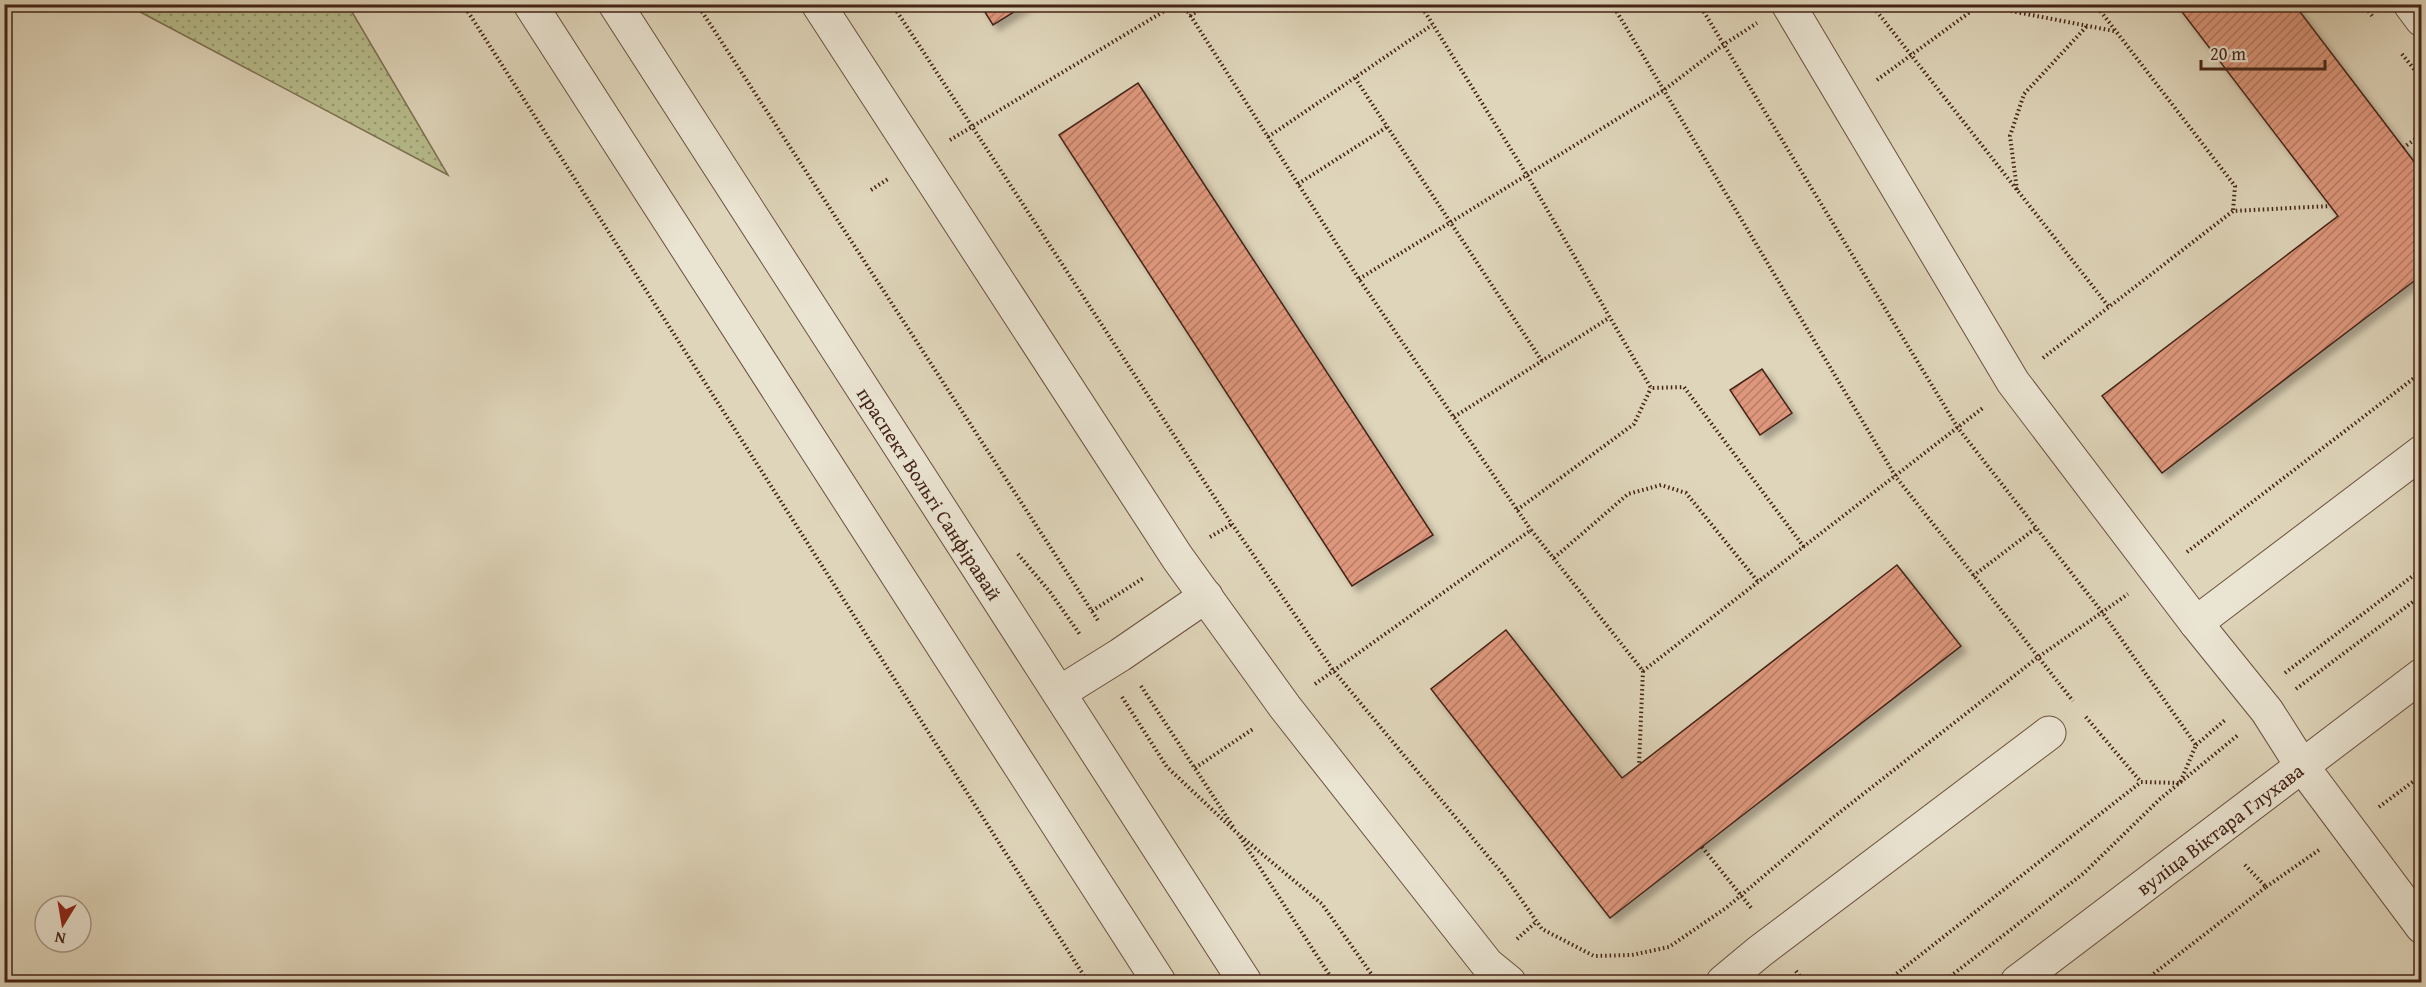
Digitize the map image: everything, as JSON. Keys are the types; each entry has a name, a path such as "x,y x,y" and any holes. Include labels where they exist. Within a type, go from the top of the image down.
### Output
{"street":[{"path":"530,4 1160,982"},
{"name":"праспект Вольгі Санфіравай","path":"615,4 1245,982"},
{"path":"818,4 1178,557 1285,707 1487,964 1509,982"},
{"path":"1788,4 2013,382 2196,623 2261,703 2302,766 2421,927"},
{"path":"2410,4 2421,20"},
{"path":"2196,623 2421,452"},
{"path":"1059,693 1111,661 1206,596"},
{"name":"вуліца Віктара Глухава","path":"2017,982 2421,675"},
{"path":"1723,982 1759,952 2049,733"}],"path":[{"path":"463,4 1088,982"},
{"path":"697,4 1111,661 1237,833 1334,982"},
{"path":"892,4 1232,524 1333,670 1506,878 1542,929 1594,956 1632,955 1669,946 1726,908 1830,820 2037,658 2159,573 2421,372"},
{"path":"872,190 972,126 1176,4"},
{"path":"1183,4 1359,279 1517,510 1643,671 1639,764"},
{"path":"1190,16 1208,4"},
{"path":"1420,4 1527,175 1650,388"},
{"path":"1612,4 1896,477 2074,702"},
{"path":"1699,4 1958,428 2102,612 2196,745"},
{"path":"1871,4 2109,307"},
{"path":"2095,4 2235,186 2233,211"},
{"path":"1846,103 1980,5 2115,31"},
{"path":"1359,279 1664,90 1723,45 1759,22"},
{"path":"1268,137 1432,25"},
{"path":"2017,191 2010,136 2024,94 2087,26"},
{"path":"1355,78 1542,361"},
{"path":"1298,184 1387,127"},
{"path":"2403,148 2421,134"},
{"path":"1643,671 1896,477 2013,382 2233,211 2330,206"},
{"path":"1454,417 1609,318"},
{"path":"1650,388 1684,387 1804,547"},
{"path":"1517,510 1634,424 1650,388"},
{"path":"1554,558 1628,494 1661,485 1686,493 1759,583"},
{"path":"1973,576 2036,528"},
{"path":"1333,670 1531,530"},
{"path":"1011,546 1111,661 1167,767 1237,833 1322,904 1377,982"},
{"path":"1943,982 2084,873 2261,703 2421,569"},
{"path":"2180,783 2196,745 2421,595"},
{"path":"2081,711 2141,782"},
{"path":"1886,982 2141,782 2180,783"},
{"path":"2143,982 2266,887 2244,864"}],"green space":[{"path":"127,5 348,5 448,175"}],"building":[{"path":"980,4 1027,4 993,25"},
{"path":"2176,4 2294,4 2422,172 2422,275 2162,473 2102,396 2338,216"},
{"path":"1138,83 1433,535 1352,586 1059,135"},
{"path":"1762,369 1792,413 1760,435 1730,390"},
{"path":"1897,565 1961,646 1610,918 1431,689 1506,630 1622,778"}]}
